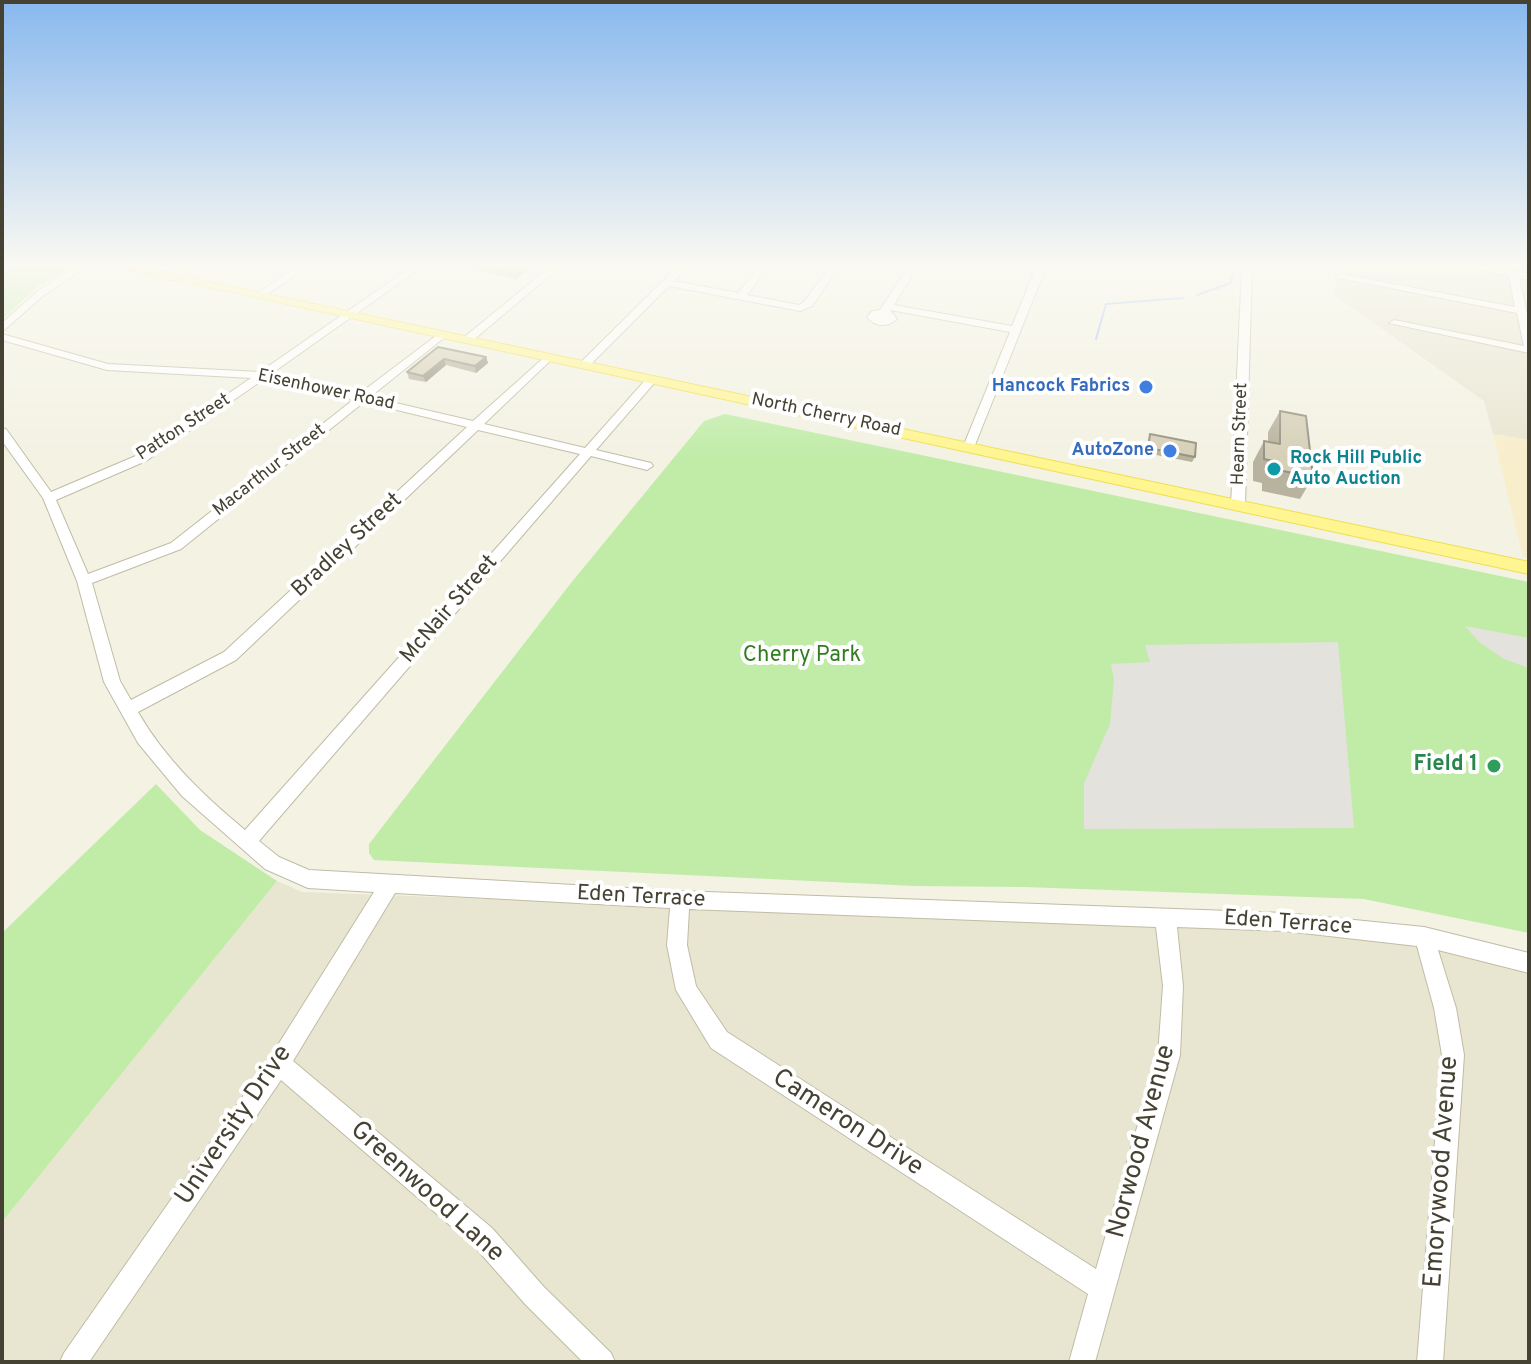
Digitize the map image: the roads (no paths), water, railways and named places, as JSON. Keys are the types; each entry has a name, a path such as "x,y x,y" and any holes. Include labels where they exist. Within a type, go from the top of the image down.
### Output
{"main road":[{"name":"North Cherry Road","path":"421,331 1529,568"}],"street":[{"name":"Patton Street","path":"49,498 142,458 327,331"},
{"path":"467,340 478,331"},
{"path":"584,365 619,331"},
{"path":"969,447 1017,331"},
{"name":"Hearn Street","path":"1238,505 1245,331"},
{"path":"1435,331 1529,348"},
{"name":"Macarthur Street","path":"84,581 176,546 441,335"},
{"name":"Eisenhower Road","path":"2,337 107,367 263,375 647,466"},
{"name":"Bradley Street","path":"129,709 230,656 548,357"},
{"name":"McNair Street","path":"247,841 652,379"},
{"name":"Eden Terrace","path":"2,432 49,498 84,581 112,682 144,738 167,767 216,817 272,863 308,879 680,900 1285,922 1424,937 1529,963"},
{"name":"University Drive","path":"73,1362 279,1064 389,885"},
{"name":"Cameron Drive","path":"680,900 677,945 686,990 719,1040 1103,1289"},
{"name":"Norwood Avenue","path":"1082,1362 1169,1055 1176,1009 1174,963 1165,918"},
{"name":"Emorywood Avenue","path":"1424,937 1445,1008 1453,1055 1430,1362"},
{"name":"Greenwood Lane","path":"279,1064 483,1237 534,1295 602,1362"}],"waterway":[{"path":"1096,339 1098,331"}],"place":[{"name":"Hancock Fabrics","path":"1146,387"},
{"name":"AutoZone","path":"1170,451"},
{"name":"Rock Hill Public Auto Auction","path":"1274,469"},
{"name":"Field 1","path":"1494,766"}],"park label":[{"name":"Cherry Park","path":"802,657"}]}
